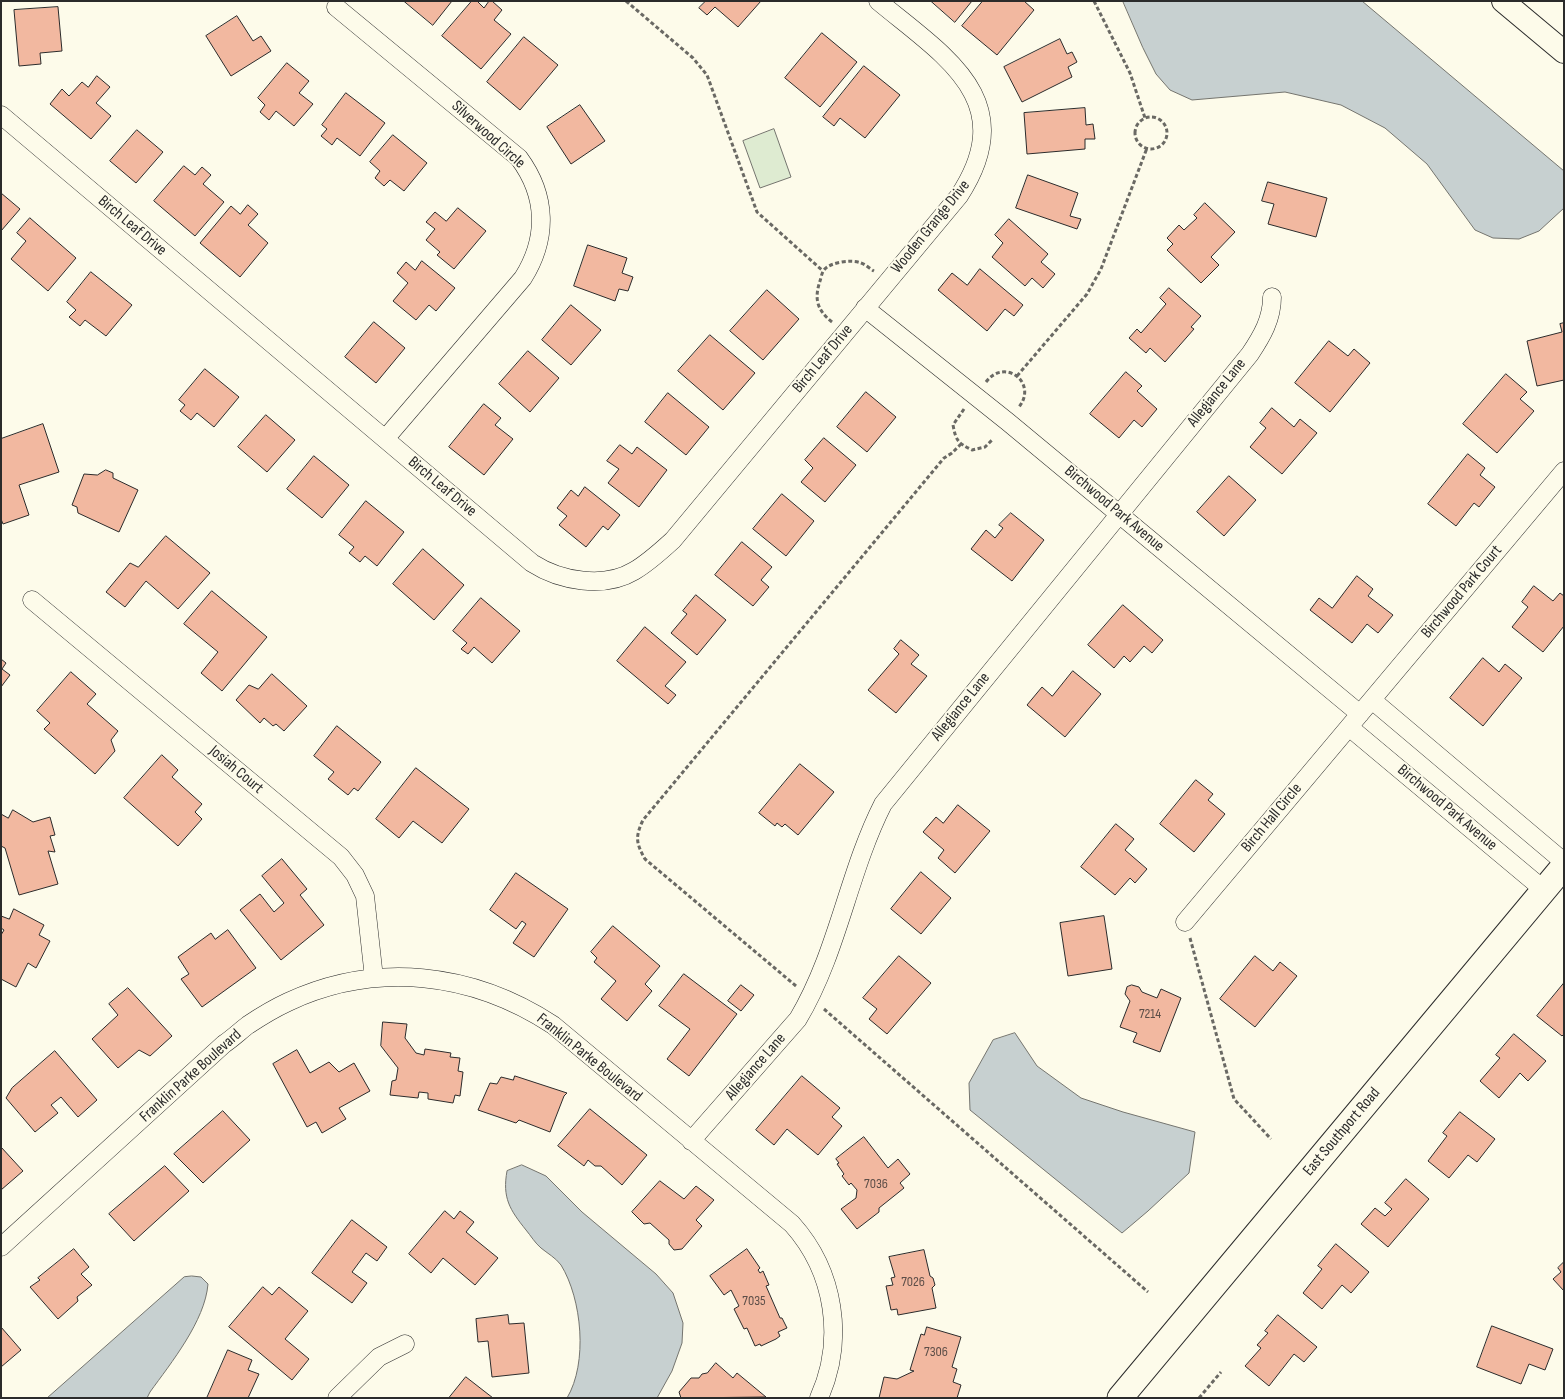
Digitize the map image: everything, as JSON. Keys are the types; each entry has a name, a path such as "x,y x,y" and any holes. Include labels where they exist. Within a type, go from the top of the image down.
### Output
{"main road":[{"name":"East Southport Road","path":"1120,1398 1564,866"}],"street":[{"name":"Wooden Grange Drive","path":"865,308 959,196 971,178 979,156 982,127 972,89 953,64 878,1"},
{"path":"1503,1 1564,52"},
{"name":"Silverwood Circle","path":"336,7 519,158 530,173 541,206 542,226 537,248 532,264 523,278 385,439"},
{"name":"Birch Leaf Drive","path":"1,115 532,563 542,569 574,579 595,581 616,578 633,572 673,540 865,308"},
{"name":"Allegiance Lane","path":"691,1141 798,1018 806,1006 828,955 872,826 883,804 1250,354 1264,332 1272,305 1272,297"},
{"name":"Birchwood Park Avenue","path":"865,308 1119,514 1544,890"},
{"name":"Birchwood Park Court","path":"1354,720 1564,471"},
{"name":"Josiah Court","path":"32,600 341,857 355,875 365,896 374,978"},
{"name":"Birchwood Park Avenue","path":"1372,700 1564,862"},
{"name":"Birch Hall Circle","path":"1185,922 1354,720"},
{"name":"Franklin Parke Boulevard","path":"1,1247 217,1050 249,1025 288,1002 313,992 356,980 403,977 440,980 484,990 519,1005 563,1032 691,1141 781,1214 798,1231 813,1253 824,1275 830,1297 834,1327 831,1363 819,1398"},
{"path":"337,1398 379,1357 405,1344"}],"path":[{"path":"626,1 693,58 707,75 757,212 823,271"},
{"path":"1094,1 1130,73 1145,118"},
{"path":"1152,117 1158,119 1165,126 1165,141 1152,149 1147,148 1138,142 1135,132 1139,123 1145,118 1152,117"},
{"path":"1017,376 1086,294 1101,269 1147,148"},
{"path":"835,324 823,315 816,293 823,271 830,266 842,262 855,262 861,263 877,274"},
{"path":"982,386 989,378 1001,371 1017,376 1022,381 1025,390 1024,401 1018,408"},
{"path":"965,408 953,425 955,438 972,450 985,447 992,439"},
{"path":"1185,922 1234,1099 1271,1139"},
{"path":"1199,1398 1221,1372"}],"green space":[{"path":"774,129 791,177 760,188 743,141"}],"shaded area":[{"path":"1123,1 1362,1 1564,171 1564,208 1539,231 1519,239 1493,238 1475,230 1427,164 1385,128 1341,105 1285,92 1192,100 1170,90 1156,74"},
{"path":"1015,1033 1037,1066 1081,1098 1195,1132 1189,1173 1122,1233 970,1110 969,1083 993,1040"},
{"path":"522,1165 546,1176 582,1212 656,1274 673,1293 683,1323 682,1343 672,1371 657,1398 567,1398 574,1384 578,1367 580,1331 578,1313 574,1295 561,1265 535,1242 509,1203 506,1189 507,1171"},
{"path":"184,1277 201,1277 208,1284 201,1312 186,1341 147,1398 47,1398"}],"building":[{"path":"404,1 452,1 433,25"},
{"path":"472,1 477,1 484,8 489,1 492,1 502,10 494,20 511,34 481,69 442,36"},
{"path":"706,1 761,1 738,27 715,7 707,15 699,8"},
{"path":"931,1 972,1 955,22"},
{"path":"983,1 1024,1 1034,10 997,55 962,26"},
{"path":"58,7 62,51 40,53 41,64 19,66 14,10"},
{"path":"237,16 253,41 261,36 271,51 231,76 206,36"},
{"path":"822,33 857,62 820,107 785,78"},
{"path":"524,37 558,65 520,110 487,82"},
{"path":"1060,39 1067,54 1072,52 1077,62 1068,67 1072,77 1022,102 1004,67"},
{"path":"287,63 309,81 299,93 313,104 294,126 276,111 269,120 260,112 265,105 258,98"},
{"path":"864,66 900,95 865,138 840,118 834,126 823,117"},
{"path":"97,76 110,87 96,103 111,116 91,139 50,104 62,89 69,96 82,82 88,87"},
{"path":"346,93 385,123 360,156 337,138 332,145 321,136 327,129 322,125"},
{"path":"580,105 605,141 571,164 547,127"},
{"path":"1085,108 1086,125 1093,124 1095,139 1085,139 1085,149 1027,154 1024,113"},
{"path":"137,130 163,152 136,183 110,161"},
{"path":"393,135 427,163 404,191 390,180 384,186 375,178 380,171 370,162"},
{"path":"184,166 195,175 202,167 211,175 203,184 224,202 195,236 154,201"},
{"path":"1028,175 1078,193 1070,216 1081,219 1077,229 1016,208"},
{"path":"1268,182 1327,198 1316,237 1268,224 1274,204 1262,201"},
{"path":"1,193 20,209 1,231"},
{"path":"1205,203 1235,232 1211,257 1219,265 1201,283 1167,250 1173,244 1167,238 1179,225 1184,230 1197,218 1194,215"},
{"path":"248,205 258,214 248,225 268,243 240,277 200,243 231,206 240,214"},
{"path":"458,208 486,231 454,269 437,255 440,252 426,240 435,229 426,222 435,212 446,221"},
{"path":"30,218 76,258 48,291 11,259 26,241 17,233"},
{"path":"1009,219 1048,254 1041,262 1055,274 1043,288 1032,278 1025,286 992,257 1003,243 995,235"},
{"path":"588,245 627,258 622,273 633,277 628,291 619,289 615,301 574,286"},
{"path":"422,261 455,288 436,311 429,305 416,320 393,301 408,283 397,273 406,262 415,270"},
{"path":"980,269 1023,305 1014,316 1005,309 987,331 938,290 952,273 967,285"},
{"path":"91,272 132,305 106,336 85,320 80,326 69,317 76,310 67,302"},
{"path":"1169,288 1201,316 1191,327 1194,329 1165,362 1150,348 1146,353 1129,338 1137,329 1141,333 1166,304 1160,298"},
{"path":"767,290 799,319 763,360 730,331"},
{"path":"571,305 601,330 571,365 542,340"},
{"path":"374,322 405,348 376,383 345,357"},
{"path":"1564,323 1564,380 1537,386 1527,341 1562,332 1560,324"},
{"path":"710,335 755,373 723,410 678,371"},
{"path":"1329,341 1348,356 1354,349 1370,363 1330,412 1295,383"},
{"path":"528,351 559,378 530,412 499,384"},
{"path":"205,369 239,397 214,427 197,413 191,420 180,411 185,405 179,400"},
{"path":"1126,372 1142,386 1137,391 1157,409 1142,427 1134,420 1119,438 1090,414"},
{"path":"1506,374 1527,392 1520,399 1534,411 1497,453 1463,424"},
{"path":"866,392 896,417 867,452 837,427"},
{"path":"668,393 709,427 686,455 645,422"},
{"path":"484,404 501,418 495,425 513,439 484,475 449,447"},
{"path":"1272,408 1294,427 1300,419 1317,433 1282,474 1250,447 1266,428 1260,423"},
{"path":"266,415 295,440 267,472 238,447"},
{"path":"43,424 59,472 19,485 29,515 3,524 1,519 1,439"},
{"path":"824,438 856,465 825,502 801,482 813,468 805,460"},
{"path":"620,445 632,454 637,447 667,470 639,507 608,483 619,469 607,461"},
{"path":"1468,454 1485,468 1480,475 1495,487 1479,507 1474,503 1456,526 1428,504"},
{"path":"314,456 349,485 322,518 287,489"},
{"path":"106,470 113,473 113,478 138,490 119,532 78,513 77,507 72,505 84,474 97,475"},
{"path":"1229,476 1256,500 1224,536 1197,512"},
{"path":"585,487 620,515 608,530 603,526 586,547 559,525 567,516 557,508 571,490 578,496"},
{"path":"782,494 814,521 786,556 753,529"},
{"path":"366,501 404,532 377,566 365,556 360,562 349,553 354,547 339,535"},
{"path":"1011,513 1044,540 1012,581 971,549 986,530 995,538 1003,528 999,525"},
{"path":"166,536 210,573 178,609 146,581 125,607 106,592 130,563 138,567"},
{"path":"742,542 772,567 761,580 769,587 753,606 715,575"},
{"path":"423,549 464,585 434,620 393,584"},
{"path":"1357,576 1373,589 1368,596 1393,615 1378,633 1367,624 1352,643 1310,610 1319,598 1332,608"},
{"path":"1534,586 1553,601 1560,593 1564,596 1564,626 1543,652 1512,627 1528,607 1522,602"},
{"path":"212,591 267,637 222,691 201,673 218,652 184,624"},
{"path":"696,595 726,620 697,655 671,633 687,614 683,611"},
{"path":"481,598 520,631 492,663 474,647 468,654 461,649 467,643 453,631"},
{"path":"1123,605 1163,640 1152,653 1144,646 1130,662 1124,656 1114,668 1088,645"},
{"path":"645,627 686,662 665,686 676,695 668,704 617,661"},
{"path":"901,640 919,655 911,664 927,676 896,713 868,690 899,654 894,649"},
{"path":"1483,658 1499,672 1505,664 1522,678 1483,726 1450,698"},
{"path":"1,659 6,663 2,669 10,675 1,687"},
{"path":"1073,671 1101,694 1065,737 1027,705 1042,687 1052,696"},
{"path":"71,672 96,694 87,704 118,731 111,740 115,751 95,774 44,729 50,723 37,711"},
{"path":"272,674 307,706 284,731 276,724 273,726 264,718 260,723 236,700 249,685 258,689"},
{"path":"337,726 381,762 358,791 354,788 348,795 328,779 334,772 314,756"},
{"path":"162,755 178,770 172,777 202,804 195,812 202,819 178,846 124,798"},
{"path":"800,764 834,792 798,835 785,824 782,827 777,823 775,826 759,813"},
{"path":"416,768 469,809 442,843 413,821 399,838 376,819"},
{"path":"1196,780 1213,794 1208,800 1225,814 1194,852 1160,824"},
{"path":"958,805 990,831 955,873 938,858 944,850 923,832 936,817 943,823"},
{"path":"13,810 33,822 50,817 55,835 50,836 55,852 48,851 58,884 19,895 5,848 1,846 1,814 8,818"},
{"path":"1116,824 1134,839 1125,850 1147,869 1135,883 1130,878 1115,895 1081,867"},
{"path":"282,859 307,889 300,895 324,925 281,960 240,910 260,894 274,912 284,903 262,876"},
{"path":"921,872 951,898 921,934 891,909"},
{"path":"516,873 568,909 534,957 513,943 526,924 522,921 516,929 490,910"},
{"path":"14,909 44,925 39,935 50,941 36,968 28,963 16,987 1,979 1,935 4,930 1,928 1,916 9,919"},
{"path":"1104,916 1112,969 1068,976 1060,923"},
{"path":"613,926 660,966 645,984 652,991 627,1021 601,999 616,981 594,962 597,958 591,952"},
{"path":"228,930 256,968 202,1007 181,979 189,974 178,957 211,933 215,939"},
{"path":"899,956 931,983 887,1034 869,1019 877,1009 863,998"},
{"path":"1255,956 1273,971 1280,962 1297,976 1255,1027 1220,999"},
{"path":"684,974 737,1014 689,1076 667,1059 690,1029 659,1006"},
{"path":"1564,983 1564,1034 1562,1036 1537,1016"},
{"path":"741,985 754,995 741,1011 728,1001"},
{"path":"1132,985 1139,987 1142,992 1157,998 1161,989 1181,998 1160,1052 1133,1042 1137,1033 1120,1027 1130,1001 1125,994 1127,987"},
{"path":"128,988 172,1036 150,1056 139,1050 118,1068 92,1039 118,1015 109,1004"},
{"path":"383,1022 407,1024 405,1038 416,1053 424,1055 425,1049 451,1053 450,1057 460,1058 458,1071 463,1072 460,1096 455,1095 453,1103 428,1099 428,1093 419,1092 418,1098 390,1095 392,1081 396,1080 398,1068 381,1046"},
{"path":"1514,1034 1546,1061 1528,1081 1520,1073 1499,1098 1480,1081 1500,1058 1496,1055"},
{"path":"297,1050 310,1073 329,1062 339,1072 354,1063 370,1091 339,1108 346,1119 322,1133 316,1122 307,1127 273,1064"},
{"path":"55,1051 97,1100 78,1117 61,1097 51,1105 58,1113 35,1132 6,1098 12,1088"},
{"path":"515,1076 567,1093 564,1096 550,1132 519,1120 516,1123 478,1110 490,1083 497,1084 501,1077 513,1080"},
{"path":"802,1076 840,1108 832,1117 842,1126 818,1155 787,1129 774,1145 756,1130"},
{"path":"590,1109 647,1155 622,1185 601,1166 595,1166 588,1160 584,1166 558,1146"},
{"path":"223,1111 250,1140 203,1183 174,1154"},
{"path":"1460,1112 1495,1139 1477,1162 1468,1155 1449,1178 1428,1161 1447,1136 1443,1133"},
{"path":"864,1137 888,1168 898,1159 910,1174 900,1183 904,1188 879,1208 879,1212 857,1229 841,1209 856,1198 857,1190 851,1183 849,1185 842,1176 844,1174 836,1159"},
{"path":"1,1147 23,1171 1,1190"},
{"path":"165,1166 189,1191 134,1241 109,1214"},
{"path":"1406,1179 1429,1199 1388,1247 1361,1224 1375,1208 1385,1216 1392,1209 1385,1203"},
{"path":"660,1181 684,1199 696,1186 714,1200 696,1220 702,1226 682,1249 674,1250 669,1244 669,1240 650,1223 644,1224 632,1212"},
{"path":"445,1211 454,1219 460,1211 474,1222 466,1232 498,1258 475,1285 443,1258 431,1273 409,1254"},
{"path":"352,1220 387,1247 377,1261 366,1253 352,1272 367,1283 352,1303 312,1273"},
{"path":"1336,1244 1369,1272 1351,1293 1342,1285 1322,1309 1303,1293 1322,1269 1318,1266"},
{"path":"74,1249 89,1267 81,1274 92,1285 77,1297 78,1301 58,1319 30,1287 40,1280 38,1278"},
{"path":"747,1249 760,1268 758,1270 760,1273 763,1271 769,1285 766,1286 780,1318 782,1318 787,1328 778,1332 780,1336 776,1339 761,1346 760,1344 755,1346 747,1328 744,1329 734,1309 739,1306 731,1290 724,1295 710,1276"},
{"path":"924,1250 930,1276 933,1278 935,1285 932,1288 936,1308 898,1315 897,1309 891,1310 886,1286 893,1285 891,1278 895,1277 889,1257"},
{"path":"1564,1262 1564,1291 1553,1279 1561,1272 1558,1268"},
{"path":"263,1287 272,1295 279,1287 308,1311 285,1339 309,1359 292,1380 229,1327"},
{"path":"508,1315 509,1324 524,1323 529,1373 492,1377 488,1341 478,1342 476,1319"},
{"path":"1278,1315 1317,1347 1304,1362 1294,1354 1269,1386 1245,1366 1261,1348 1257,1345 1268,1333 1265,1331"},
{"path":"1492,1326 1553,1349 1545,1370 1529,1364 1521,1384 1477,1367"},
{"path":"1,1327 21,1350 1,1367"},
{"path":"927,1327 961,1337 952,1367 957,1369 953,1382 961,1385 957,1398 879,1398 884,1377 897,1379 914,1371 910,1370 921,1334 924,1335"},
{"path":"228,1350 252,1360 248,1370 259,1374 248,1398 207,1398"},
{"path":"716,1363 733,1378 737,1373 766,1397 681,1398 679,1392 691,1378 699,1378 702,1374 707,1373"},
{"path":"466,1377 493,1398 449,1398"}]}
